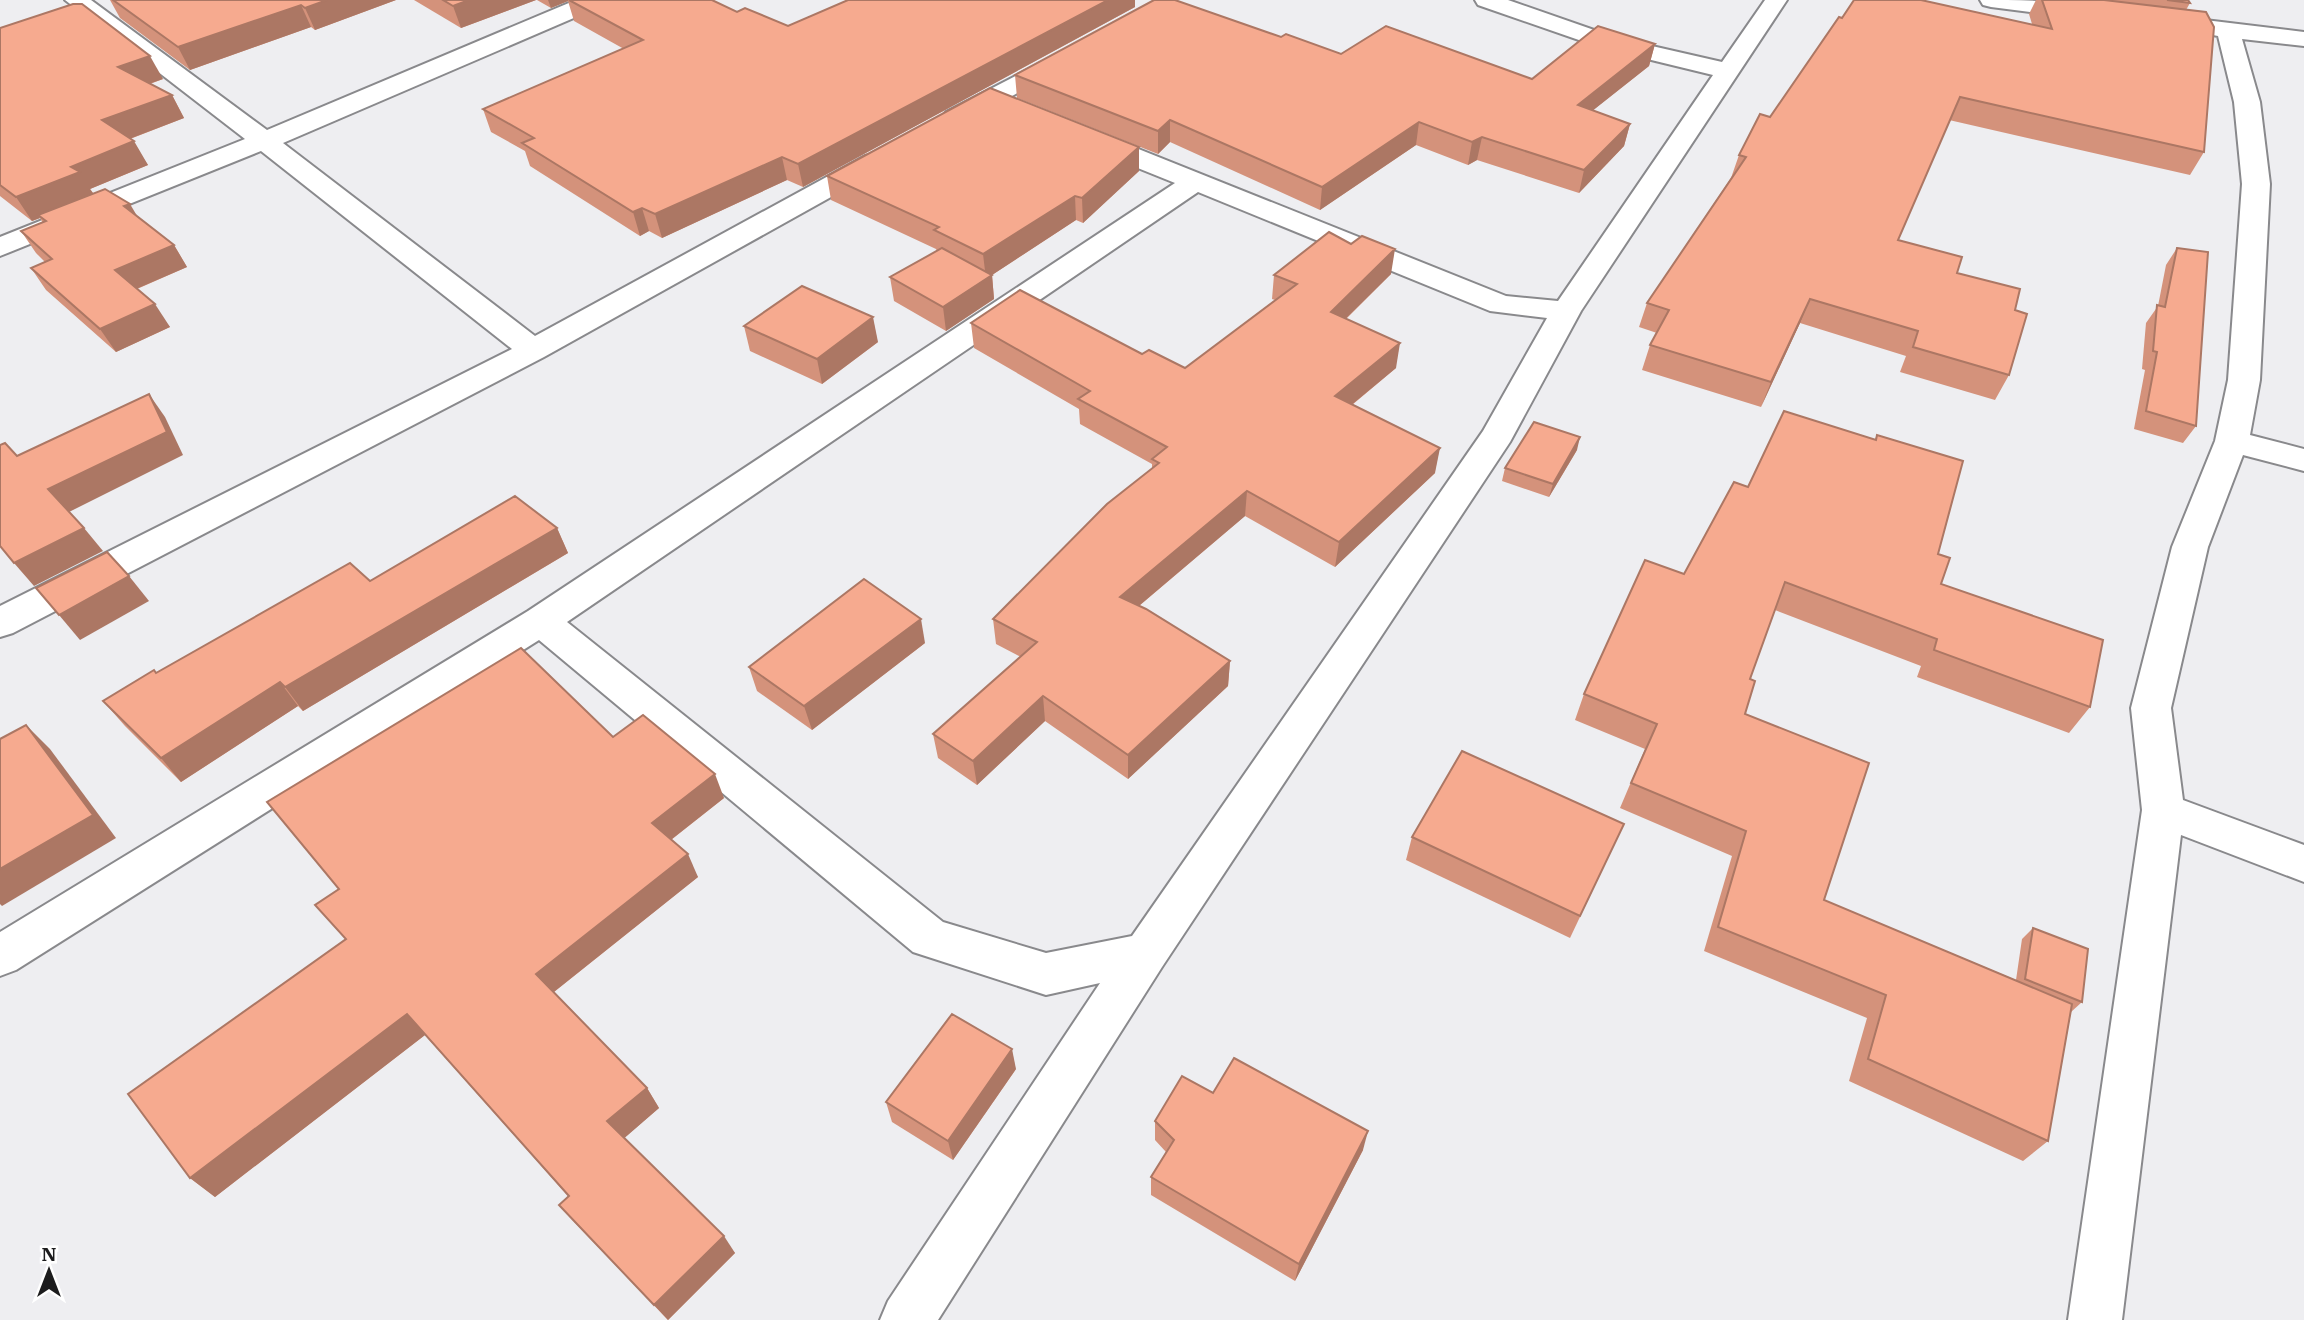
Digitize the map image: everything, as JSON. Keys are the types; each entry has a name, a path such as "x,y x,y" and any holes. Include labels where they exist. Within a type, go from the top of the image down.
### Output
{"street":[{"path":"76,0 264,141 533,350"},
{"path":"0,247 264,141 596,0"},
{"path":"1486,0 1610,43 1729,71"},
{"path":"907,1320 1146,953 1498,434 1566,311 1776,0"},
{"path":"1991,0 2110,15"},
{"path":"2189,25 2304,39"},
{"path":"2095,1320 2162,810 2151,708 2190,547 2232,441 2244,380 2256,184 2247,102 2228,30"},
{"path":"929,131 1002,104 1086,46"},
{"path":"1067,130 1502,305 1566,311"},
{"path":"0,623 533,350 893,151"},
{"path":"0,956 541,621 1196,181"},
{"path":"2232,441 2304,460"},
{"path":"541,621 929,938 1046,974 1146,953"},
{"path":"2162,810 2304,864"}],"building":[{"path":"113,0 327,0 305,8 301,5 178,47"},
{"path":"443,0 469,0 453,6"},
{"path":"569,0 712,0 737,12 745,8 788,26 848,0 1108,0 798,164 782,157 655,214 642,208 633,212 522,143 534,138 483,109 643,40"},
{"path":"1154,0 1175,0 1281,37 1286,34 1341,54 1386,26 1532,79 1598,26 1655,44 1578,105 1630,124 1584,170 1482,137 1472,142 1419,122 1322,187 1170,120 1158,131 1015,75"},
{"path":"1854,0 1921,0 2052,29 2042,0 2104,0 2206,12 2214,27 2204,152 1960,97 1898,240 1962,257 1957,273 2020,289 2015,310 2027,314 2009,375 1913,347 1918,331 1810,299 1771,382 1650,345 1669,310 1647,303 1746,157 1739,155 1760,114 1770,117 1839,17 1842,18"},
{"path":"2167,0 2188,0 2190,3"},
{"path":"73,4 82,4 150,56 118,67 172,95 102,120 134,141 71,167 80,172 16,197 0,185 0,28"},
{"path":"990,88 1139,147 1082,198 1075,196 983,254 934,230 939,227 827,176"},
{"path":"105,189 130,204 124,206 174,245 115,270 155,304 100,329 31,268 52,259 21,231 46,221 38,215"},
{"path":"1329,232 1351,244 1362,236 1395,249 1331,312 1400,343 1335,396 1440,448 1339,542 1247,491 1120,597 1146,609 1230,661 1128,755 1043,696 973,761 933,734 1037,642 993,619 1107,504 1159,463 1152,459 1167,447 1078,399 1090,391 971,323 1020,290 1142,354 1149,350 1185,368 1297,284 1274,275"},
{"path":"942,248 992,275 943,307 890,277"},
{"path":"2177,248 2208,252 2196,426 2146,411 2157,352 2153,351 2157,305 2165,307"},
{"path":"802,286 873,317 817,359 744,326"},
{"path":"149,394 167,432 48,489 84,528 14,563 0,546 0,445 5,443 17,456"},
{"path":"1784,411 1876,440 1877,435 1963,461 1938,554 1950,558 1941,584 2103,640 2090,707 1934,650 1937,639 1785,582 1750,679 1755,681 1745,714 1869,763 1824,900 2072,1004 2048,1141 1868,1059 1886,995 1718,927 1746,831 1631,783 1657,724 1584,694 1645,560 1684,574 1734,482 1748,487"},
{"path":"1534,422 1580,437 1553,484 1505,468"},
{"path":"515,496 557,528 285,687 280,682 161,758 103,701 154,670 156,673 350,563 370,581"},
{"path":"107,552 129,576 59,615 36,588"},
{"path":"864,579 921,619 804,706 749,667"},
{"path":"521,648 613,737 643,715 715,774 652,823 688,854 536,974 647,1088 607,1121 724,1236 654,1305 559,1205 569,1196 407,1014 190,1178 128,1094 346,939 315,905 339,889 267,802"},
{"path":"26,725 93,815 0,869 0,739"},
{"path":"1462,751 1624,824 1580,916 1412,837"},
{"path":"2033,928 2088,949 2082,1002 2025,979"},
{"path":"952,1014 1012,1049 948,1141 886,1102"},
{"path":"1234,1058 1368,1131 1299,1264 1151,1177 1174,1140 1155,1121 1182,1076 1213,1093"}]}
